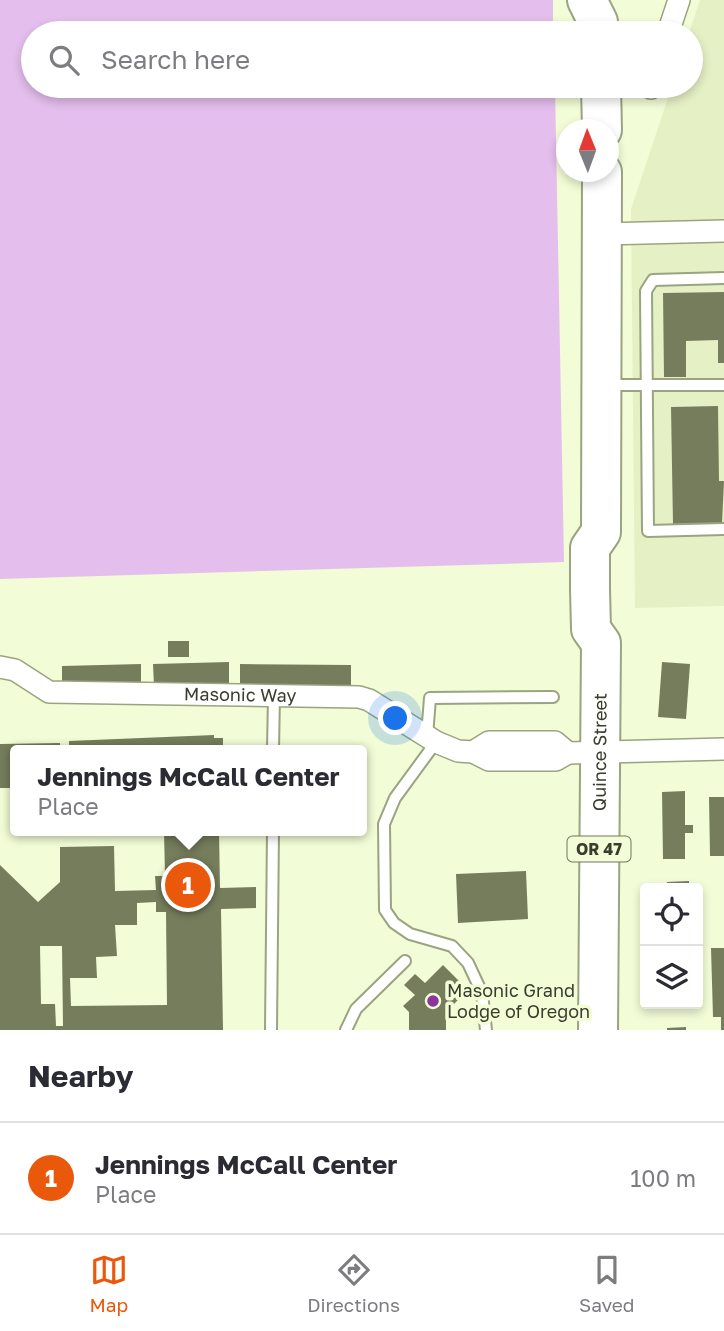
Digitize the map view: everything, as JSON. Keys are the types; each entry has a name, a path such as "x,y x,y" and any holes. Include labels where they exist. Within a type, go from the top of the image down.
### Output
{"highway":[{"path":"601,98 602,119"},
{"name":"Quince Street","path":"598,1030 584,753 601,643 611,630 611,548 601,532 602,182"}],"street":[{"path":"672,21 679,0"},
{"path":"603,234 724,231"},
{"name":"Masonic Way","path":"0,667 15,670 48,692 345,695 369,700 431,739 489,760 556,760 584,753 724,750"}],"lane":[{"path":"724,278 653,280 646,290 648,531 724,530"},
{"path":"602,385 724,385"},
{"path":"273,745 274,695"},
{"path":"486,1030 482,993 468,963 452,946 410,934 394,923 385,910 384,824 395,799 431,739 430,698 553,697"},
{"path":"271,1030 273,836"},
{"path":"345,1030 356,1009 405,961"}],"shaded area":[{"path":"0,0 553,0 553,21 21,21 21,98 555,98 564,562 0,579"},
{"path":"700,0 724,0 724,606 635,608 631,209 668,98 703,98 703,21 693,21"}],"building":[{"path":"724,292 724,363 718,363 718,340 686,341 686,377 664,377 663,293"},
{"path":"718,406 719,481 724,481 722,523 673,524 671,407"},
{"path":"168,641 189,641 189,657 168,657"},
{"path":"229,662 229,684 154,686 153,664"},
{"path":"662,662 690,664 686,719 658,717"},
{"path":"141,664 141,686 62,687 62,666"},
{"path":"240,664 351,665 351,686 240,686"},
{"path":"214,735 214,738 223,738 223,745 69,745 69,741"},
{"path":"0,744 60,745 10,745 10,788 0,788"},
{"path":"685,791 685,825 693,825 693,833 685,833 685,859 663,859 662,792"},
{"path":"709,797 724,797 724,856 710,856"},
{"path":"164,836 219,836 220,888 256,887 256,908 221,909 223,1030 0,1030 0,865 38,902 60,882 60,847 114,846 115,891 156,890 155,876 165,876","holes":["156,902 156,912 166,912 167,1005 71,1006 70,978 97,978 96,957 117,956 115,925 137,925 137,903","40,946 62,946 63,1026 56,1026 55,1004 41,1004"]},
{"path":"526,871 528,919 458,923 456,874"},
{"path":"689,881 689,883 667,883"},
{"path":"711,948 724,948 724,1030 721,1030 721,1017 713,1017"},
{"name":"Masonic Grand Lodge of Oregon","path":"443,965 464,986 462,988 466,992 446,1012 446,1030 409,1030 409,1012 403,1006 415,995 404,985 415,974 425,983"},
{"path":"686,1027 686,1030 667,1030 667,1028"}],"place":[{"name":"Jennings McCall Center","path":"188,885"},
{"name":"Masonic Grand Lodge of Oregon","path":"433,1001"}]}
